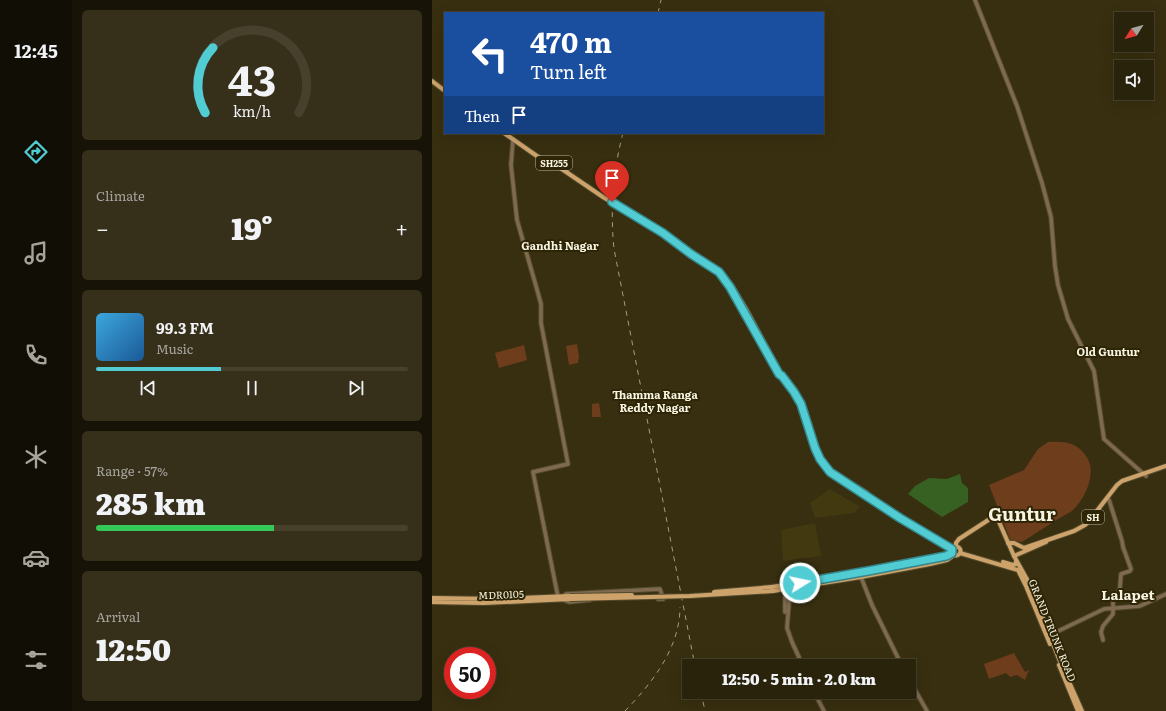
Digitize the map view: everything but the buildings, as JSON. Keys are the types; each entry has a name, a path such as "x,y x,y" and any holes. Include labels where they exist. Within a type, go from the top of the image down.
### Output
{"main road":[{"path":"432,82 444,90"},
{"name":"SH255","path":"506,134 544,161 553,162 616,205 671,238 682,248 719,272 730,287 779,374 794,392 801,404 811,439 820,459 830,472 900,518 954,550"},
{"name":"SH","path":"1014,556 1081,530 1092,522 1115,491 1123,483 1166,467"},
{"name":"SH","path":"1008,544 1014,543 1024,548 1079,529 1089,522 1119,482 1127,478 1145,475"},
{"name":"GRAND TRUNK ROAD","path":"954,550 959,539 996,515 1016,561 1029,583 1048,636 1078,711"},
{"path":"773,589 946,556 959,548 960,552 1013,565 1016,564 1016,561"},
{"path":"954,550 957,556 960,552"},
{"path":"773,589 788,589 861,577 947,560 954,550"},
{"name":"GRAND TRUNK ROAD","path":"960,552 1017,569 1020,572 1082,711"},
{"name":"MDR0105","path":"432,602 484,603 570,597 690,596 773,589"},
{"name":"MDR0105","path":"432,598 564,598"}],"street":[{"path":"975,0 1016,106 1042,183 1051,217 1058,285 1068,319 1094,371 1104,439 1145,475"},
{"path":"513,139 511,165 517,220 541,304 541,323 568,464 533,472 558,597"},
{"path":"1103,640 1101,632 1103,626 1112,616 1113,600 1118,595 1122,574 1132,569 1123,548 1109,500"},
{"path":"861,577 872,606 898,659"},
{"path":"660,589 663,599 569,602 564,598 566,594 581,592 660,589"},
{"path":"788,589 787,628 799,659"},
{"path":"1048,636 1102,610 1140,606 1166,594"},
{"path":"916,691 927,711"},
{"path":"820,699 826,711"}],"shaded area":[{"path":"577,344 579,357 578,363 569,365 566,346"},
{"path":"524,345 527,360 499,368 495,353"},
{"path":"599,403 601,417 592,417 592,404"},
{"path":"1048,442 1070,443 1079,448 1086,456 1091,470 1085,493 1072,511 1022,542 1009,540 1010,539 989,485 1024,470 1038,449"},
{"path":"960,474 962,483 968,488 968,502 942,517 908,494 915,486 929,478 947,479"},
{"path":"830,489 860,507 854,513 815,518 810,503"},
{"path":"815,523 821,556 783,561 781,530"},
{"path":"1014,653 1025,672 1029,670 1025,680 1017,675 1010,677 1006,673 989,679 984,664"}],"railway":[{"path":"658,12 661,0"},
{"path":"623,134 613,191 612,220 614,249 694,659"},
{"path":"625,711 645,689 663,664 670,651 679,622 680,607"},
{"path":"702,699 705,711"}],"district":[{"name":"Gandhi Nagar","path":"560,245"},
{"name":"Old Guntur","path":"1108,351"},
{"name":"Thamma Ranga Reddy Nagar","path":"655,400"},
{"name":"Guntur","path":"1022,513"},
{"name":"Lalapet","path":"1128,594"}],"route":[{"path":"612,202 671,238 691,254 719,272 730,287 779,374 794,392 801,404 811,439 820,459 830,472 900,518 938,539 952,549 952,553 946,556 800,583"}]}
